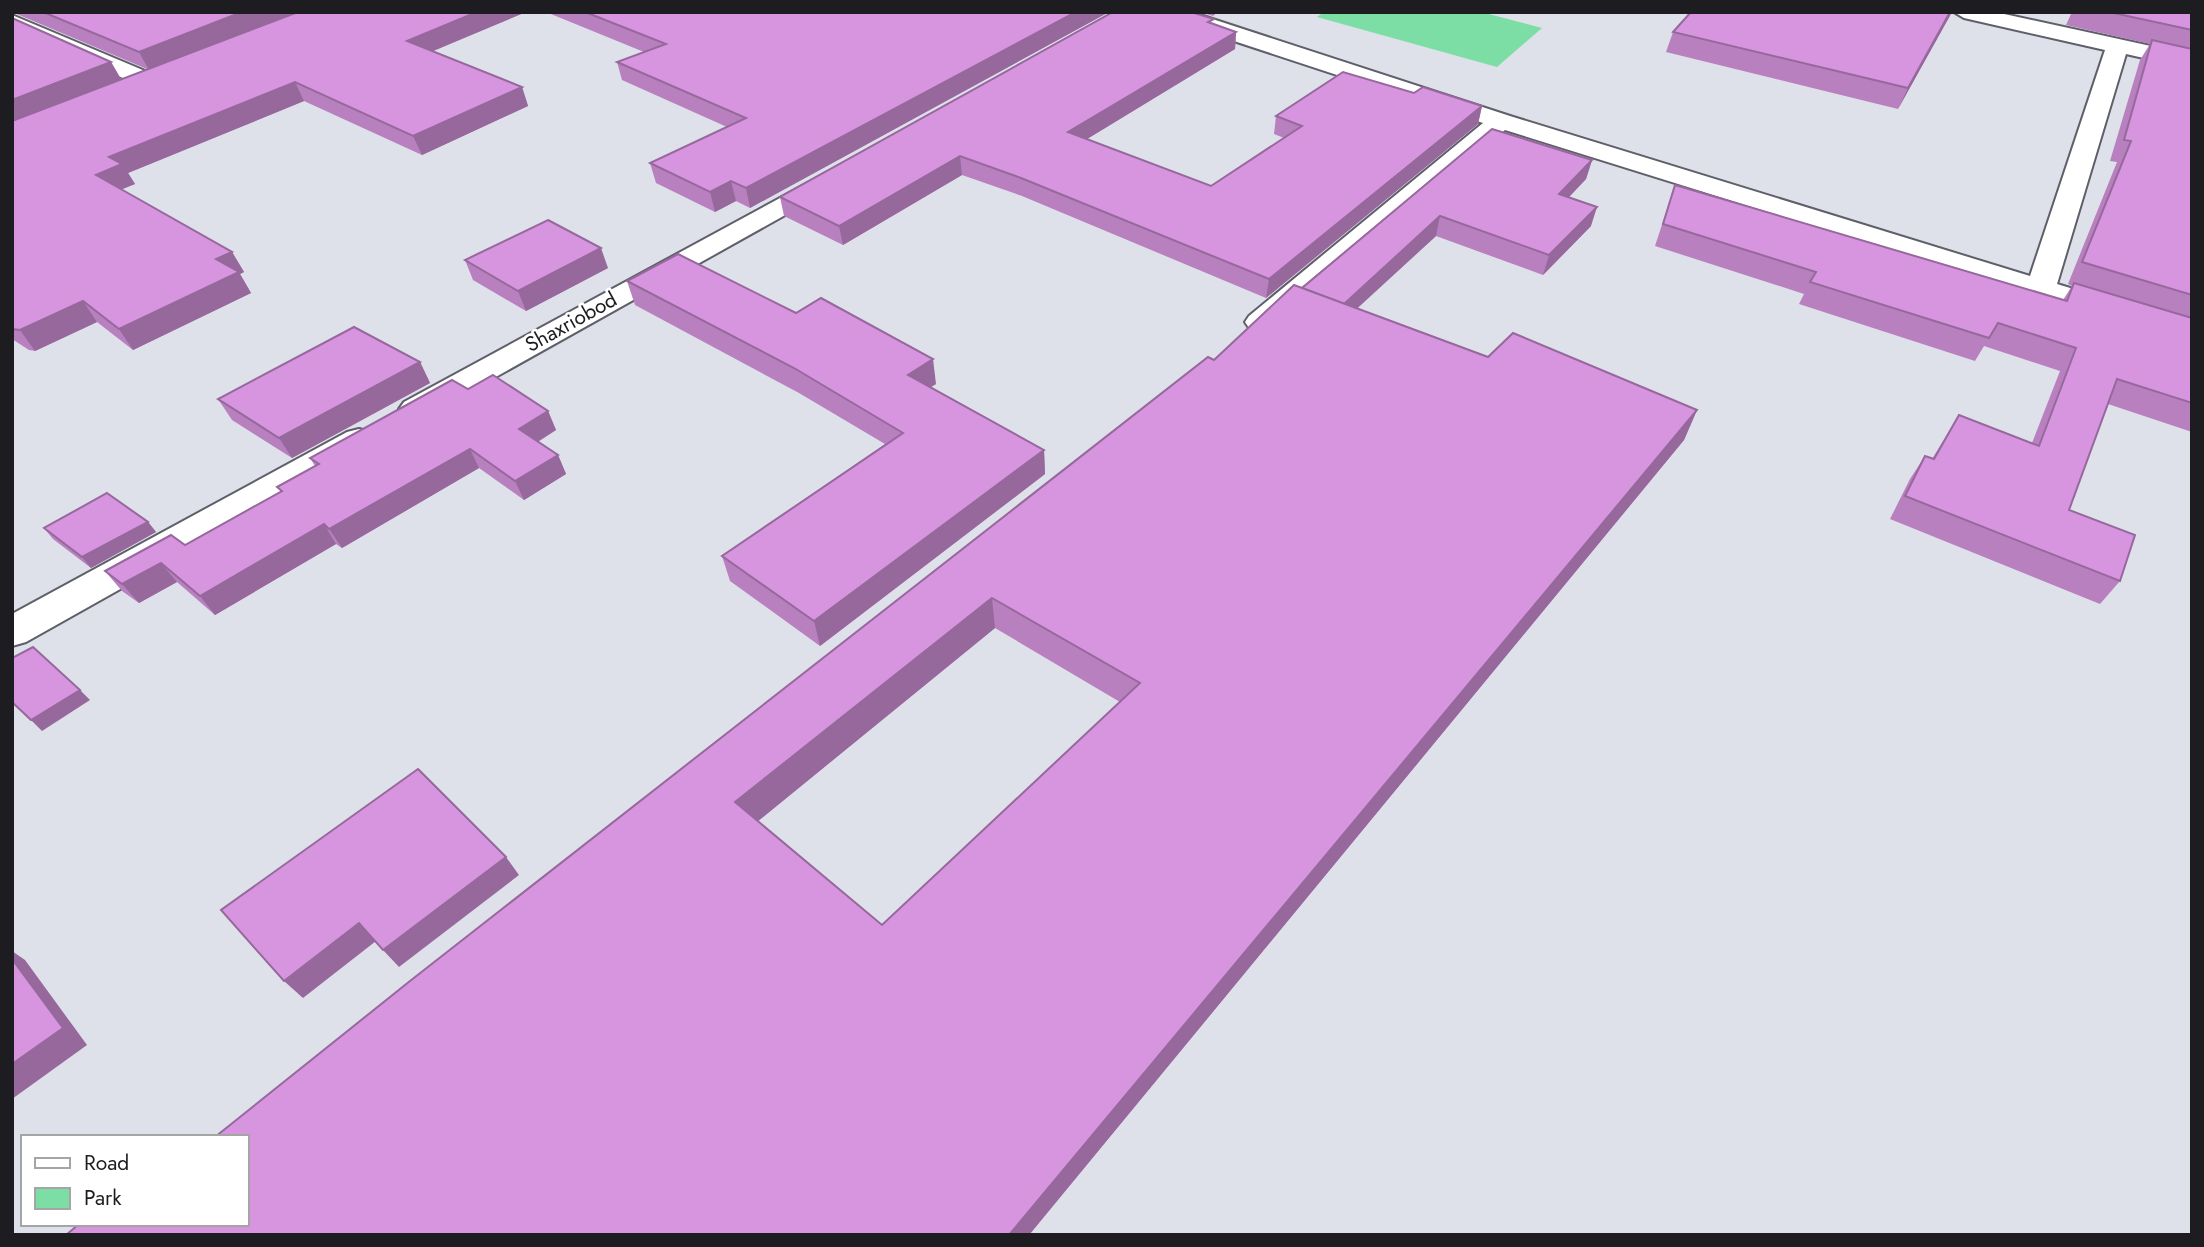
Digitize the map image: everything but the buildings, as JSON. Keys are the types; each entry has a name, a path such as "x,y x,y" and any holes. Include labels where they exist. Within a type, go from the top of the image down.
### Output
{"street":[{"path":"1169,12 1501,121 2192,335"},
{"path":"1964,12 2192,62"},
{"path":"12,21 149,81"},
{"path":"2041,287 2117,46"},
{"path":"116,95 174,71"},
{"path":"1237,342 1501,121"},
{"name":"Shaxriobod","path":"12,632 851,167"}],"green space":[{"path":"1324,12 1481,12 1542,28 1497,67 1317,17"}]}
